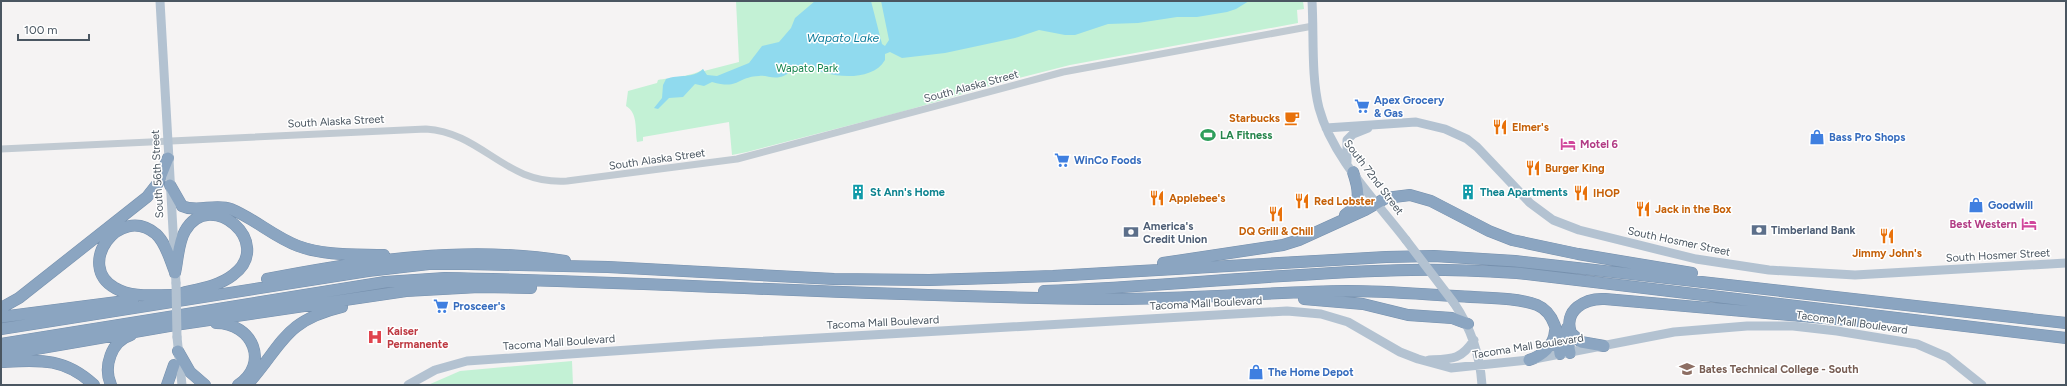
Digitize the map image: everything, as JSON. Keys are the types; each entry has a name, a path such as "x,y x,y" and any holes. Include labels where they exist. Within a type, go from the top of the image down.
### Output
{"highway":[{"path":"1,308 19,298 147,196 158,183 168,158"},
{"path":"1329,226 1351,211 1357,203 1359,192 1350,168"},
{"path":"170,185 182,206 192,209 217,207 231,210 279,237 306,249 330,253 428,256"},
{"path":"1083,275 1271,248 1299,240 1386,198 1396,196 1419,196 1489,231 1517,242 1777,289"},
{"path":"208,216 217,216 231,221 242,232 246,241 246,255 237,272 216,284 177,294 134,294 115,288 106,279 101,268 100,261 102,248 108,237 119,230 133,227 145,228 160,239 175,278 181,240 186,229 194,221 208,216"},
{"path":"1,317 177,294 252,282 326,267 428,256 454,255 542,257 608,267"},
{"path":"1,329 402,266 467,264 608,267 871,280 976,280 1083,275 1319,260 1434,256 1515,261 1777,289 2066,323"},
{"path":"929,294 1048,291 1337,273 1461,270 1517,273 2066,338"},
{"path":"1,344 385,282 412,279 485,279 722,288 1099,299 1222,297 1346,291 1395,292 1531,303 1545,310 1551,316 1565,354"},
{"path":"249,385 286,335 296,326 314,316 362,303 468,288"},
{"path":"1,355 187,323 394,292 468,288 722,288"},
{"path":"1222,297 1307,299 1356,303 1408,314 1452,318 1468,324"},
{"path":"1565,354 1570,316 1582,303 1601,299 1841,320 1974,327"},
{"path":"1570,316 1570,329 1573,337 1585,344 1604,346"},
{"path":"187,323 224,323 234,326 248,335 253,345 253,364 249,375 238,385"},
{"path":"111,385 108,370 109,358 116,345 122,339 136,334 175,325"},
{"path":"1529,360 1544,353 1549,347 1554,338 1554,326"},
{"path":"177,345 190,372 205,385"},
{"path":"1,362 53,362 73,369 94,385"},
{"path":"167,385 174,365"}],"main road":[{"name":"South 56th Street","path":"160,1 175,278 177,345 182,385"},
{"name":"South 72nd Street","path":"1312,1 1317,93 1326,128 1350,168 1454,303 1468,324 1474,340 1482,385"},
{"name":"South Hosmer Street","path":"1326,128 1423,123 1457,133 1477,147 1530,203 1554,220 1579,230 1696,259 1769,270 1856,275 2066,263"},
{"path":"1350,168 1346,143 1349,137 1375,125"},
{"name":"Tacoma Mall Boulevard","path":"408,385 435,370 467,361 715,344 1276,311 1312,313 1338,318 1356,326 1387,345 1418,359 1451,368 1480,367 1529,360 1687,331 1762,326 1812,328 1908,342 1925,347 1954,362 1982,385"},
{"path":"1418,359 1457,358 1463,354 1474,340"},
{"name":"South 56th Street","path":"176,385 174,350 177,345"}],"street":[{"name":"South Alaska Street","path":"1,149 168,140 432,129 447,132 466,139 511,170 523,175 548,181 573,181 737,159 1068,71 1314,26"}],"green space":[{"name":"Wapato Park","path":"736,1 1303,1 1304,9 1297,10 1298,23 1070,65 1011,80 901,112 732,155 729,122 643,137 643,141 637,142 634,117 630,109 626,106 628,91 657,83 658,80 688,75 703,69 704,71 739,62"},
{"path":"572,361 573,385 428,385 460,371"}],"water":[{"name":"Wapato Lake","path":"815,1 871,1 882,44 885,46 889,40 881,1 1249,1 1236,9 1227,12 1197,17 1177,17 1138,23 1108,24 1075,35 1065,35 1039,30 1015,38 945,53 902,58 890,52 885,54 885,60 874,71 858,76 833,75 809,68 799,68 782,76 746,78 728,85 712,82 704,86 695,84 683,97 669,98 658,109 654,108 662,98 663,85 666,79 695,74 703,69 707,75 717,76 749,63 762,46 779,42 791,28 795,18"}],"place":[{"name":"Apex Grocery & Gas","path":"1362,106"},
{"name":"Starbucks","path":"1292,118"},
{"name":"Elmer's","path":"1500,127"},
{"name":"LA Fitness","path":"1208,135"},
{"name":"Bass Pro Shops","path":"1817,137"},
{"name":"Motel 6","path":"1568,144"},
{"name":"WinCo Foods","path":"1062,160"},
{"name":"Burger King","path":"1533,168"},
{"name":"St Ann's Home","path":"858,192"},
{"name":"Thea Apartments","path":"1468,192"},
{"name":"IHOP","path":"1581,193"},
{"name":"Applebee's","path":"1157,198"},
{"name":"Red Lobster","path":"1302,201"},
{"name":"Goodwill","path":"1976,205"},
{"name":"Jack in the Box","path":"1643,209"},
{"name":"DQ Grill & Chill","path":"1276,214"},
{"name":"Best Western","path":"2029,224"},
{"name":"Timberland Bank","path":"1759,230"},
{"name":"America's Credit Union","path":"1131,232"},
{"name":"Jimmy John's","path":"1887,236"},
{"name":"Prosceer's","path":"441,306"},
{"name":"Kaiser Permanente","path":"375,337"},
{"name":"Bates Technical College - South","path":"1687,369"},
{"name":"The Home Depot","path":"1256,372"}]}
